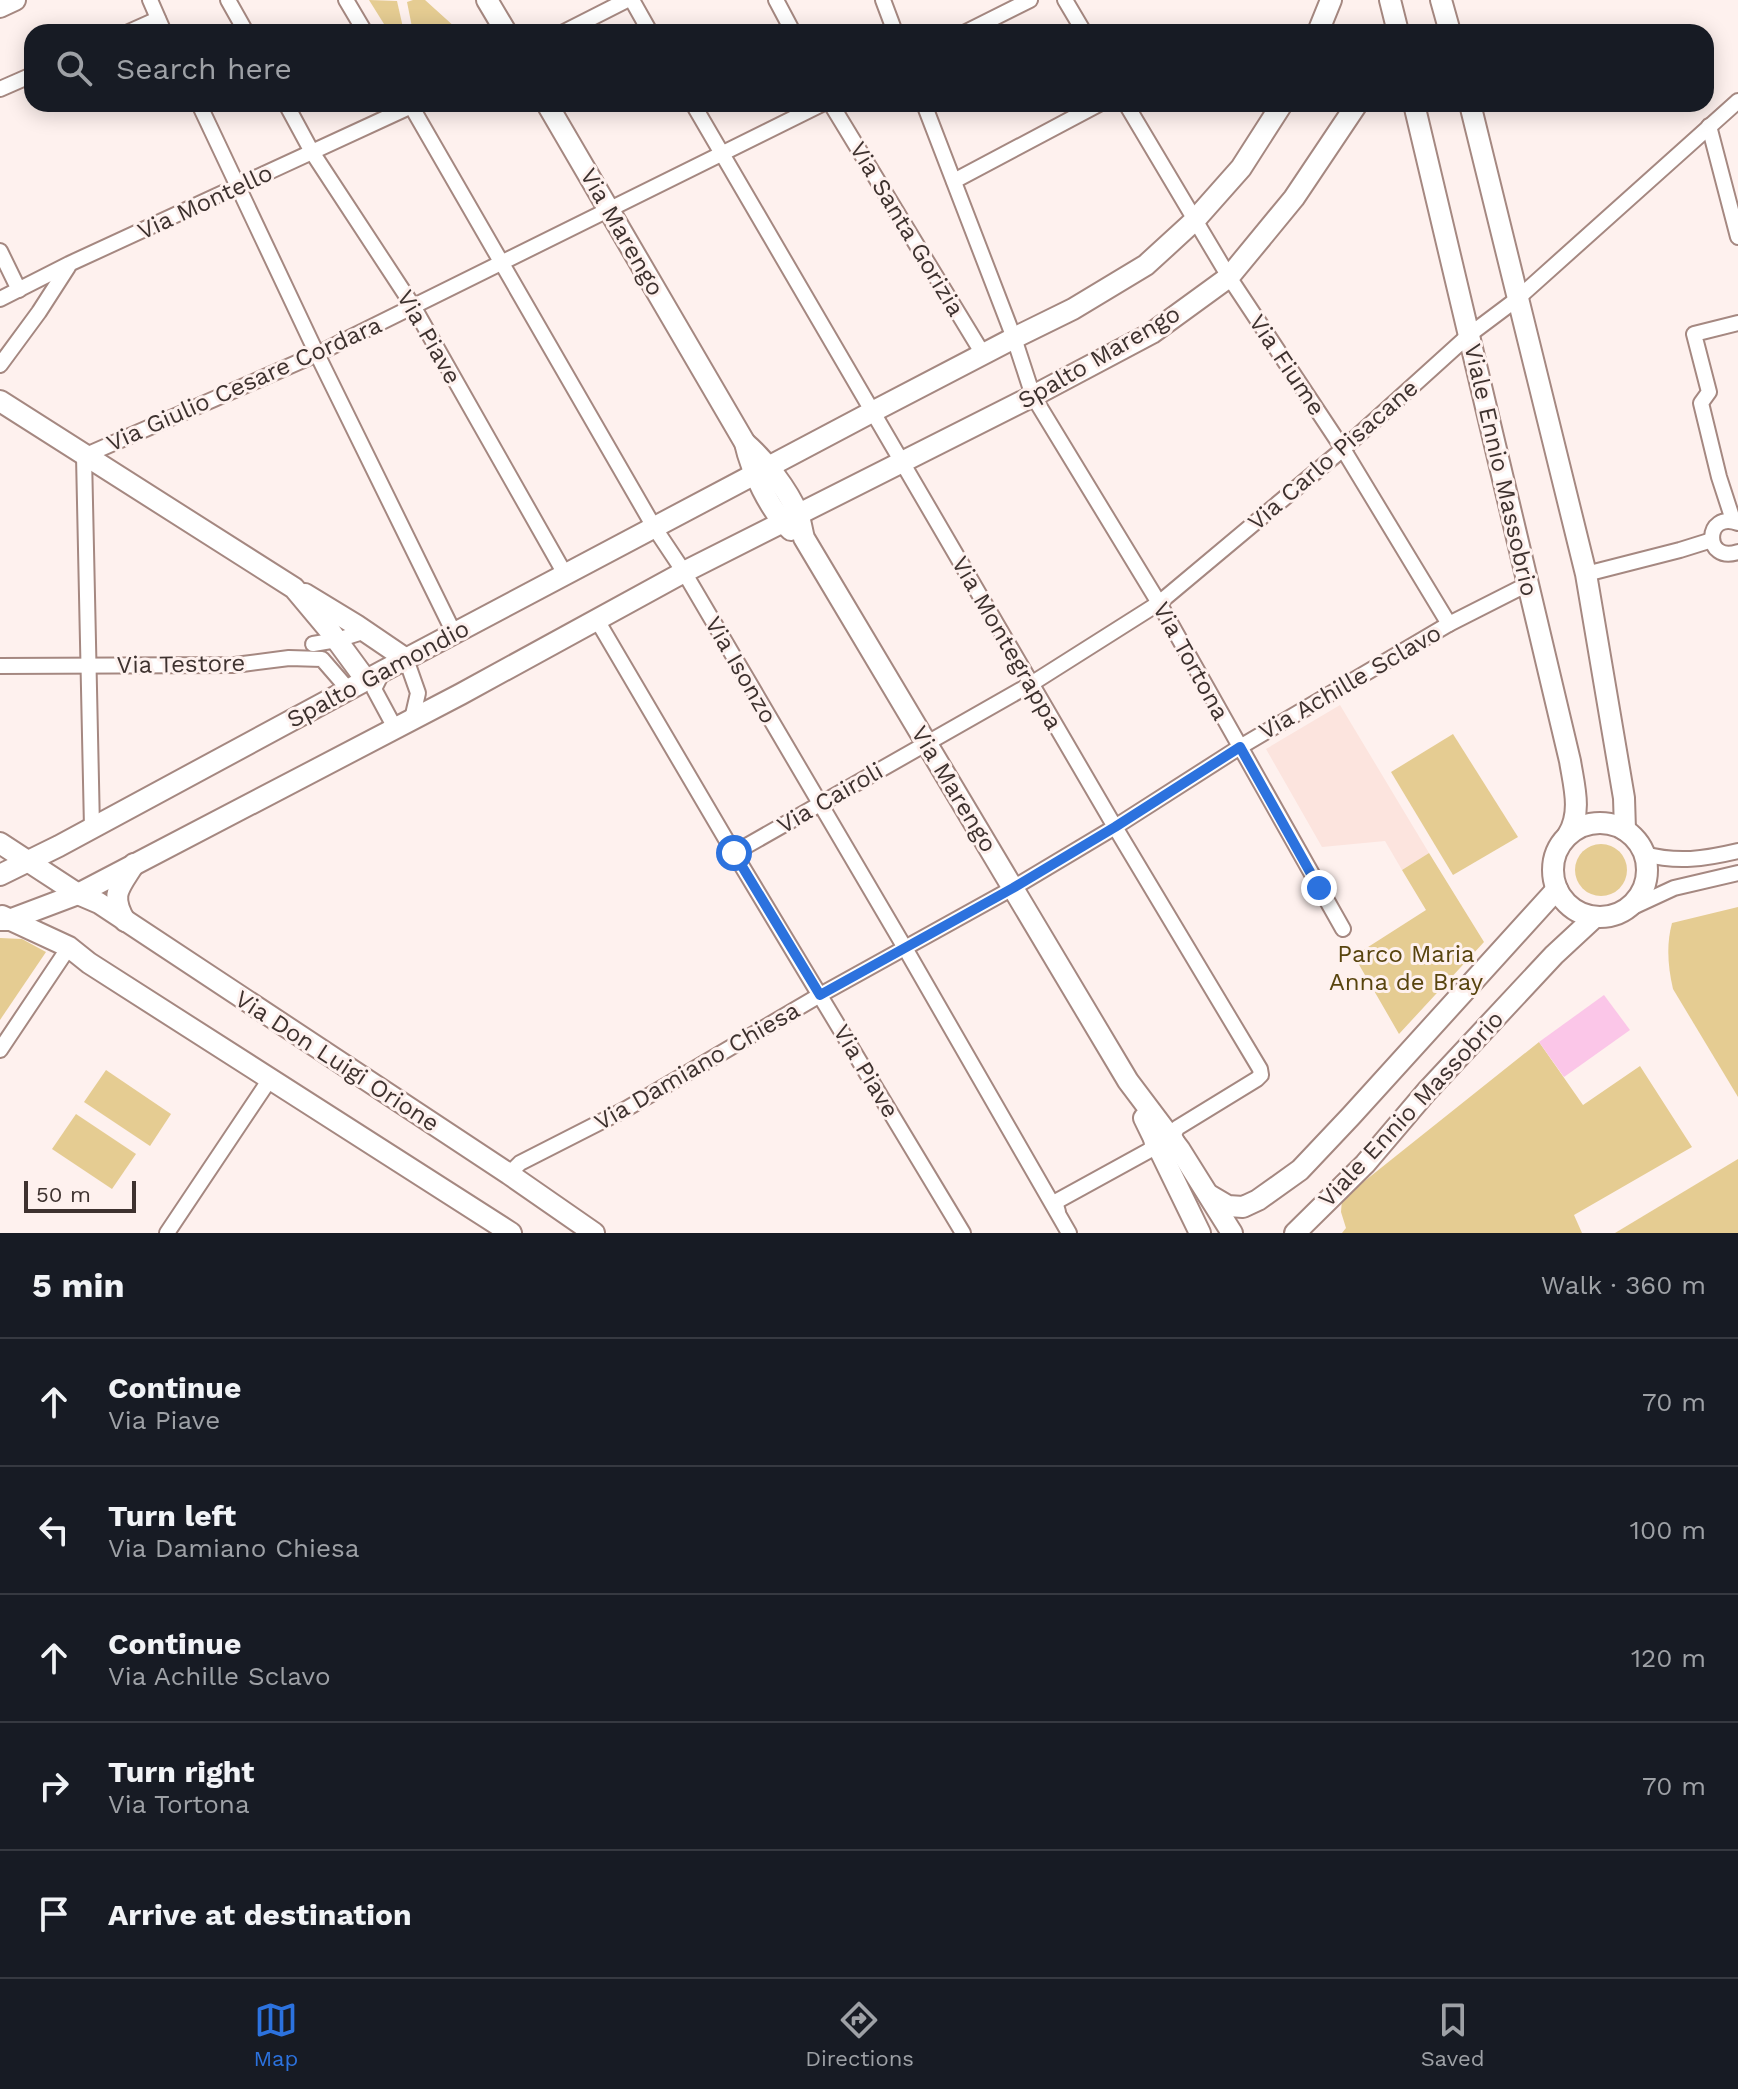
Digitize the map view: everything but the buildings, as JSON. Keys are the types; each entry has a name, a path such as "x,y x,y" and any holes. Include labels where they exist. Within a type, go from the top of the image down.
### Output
{"street":[{"path":"0,7 15,0"},
{"path":"150,0 160,24"},
{"path":"228,0 242,24"},
{"path":"346,0 360,24"},
{"path":"487,0 501,24"},
{"path":"776,0 789,24"},
{"path":"883,0 892,24"},
{"path":"982,24 1030,0"},
{"path":"1065,0 1079,24"},
{"path":"1321,24 1331,0"},
{"path":"1390,0 1396,24"},
{"path":"1441,0 1448,24"},
{"path":"582,24 634,1 646,24"},
{"path":"0,89 24,78"},
{"name":"Via Carlo Pisacane","path":"927,743 1031,684 1159,603 1343,449 1469,335 1517,299 1738,101"},
{"path":"203,112 454,633"},
{"name":"Via Piave","path":"290,112 312,152 413,306 565,574"},
{"name":"Via Montello","path":"0,299 397,112"},
{"name":"Via Isonzo","path":"416,112 654,527 684,572 1069,1233"},
{"name":"Via Marengo","path":"552,112 745,443 759,454 762,471 1128,1081 1180,1150 1230,1229"},
{"name":"Via Montegrappa","path":"698,112 1261,1071 1257,1079 1177,1128 1174,1135 1180,1150"},
{"name":"Via Giulio Cesare Cordara","path":"92,828 84,456 317,354 806,112"},
{"name":"Via Santa Gorizia","path":"836,112 983,354"},
{"path":"927,112 1014,338"},
{"path":"954,181 1084,112"},
{"name":"Via Fiume","path":"1131,112 1194,221 1343,449 1449,624"},
{"path":"872,412 1073,309 1146,265 1194,221 1241,168 1277,112"},
{"name":"Spalto Marengo","path":"901,462 1152,333 1229,277 1294,198 1352,112"},
{"name":"Viale Ennio Massobrio","path":"1258,1200 1300,1170 1557,889 1553,875 1554,860 1568,835 1577,805 1570,761 1416,112"},
{"path":"1472,112 1586,574 1624,794 1625,830"},
{"path":"1709,126 1738,237"},
{"path":"0,251 19,290"},
{"path":"0,365 69,264"},
{"path":"1738,323 1694,334 1709,392 1701,403 1730,522 1713,530 1713,543 1722,553 1738,552"},
{"name":"Via Tortona","path":"1014,338 1033,396 1159,603 1343,929"},
{"path":"0,401 406,659 418,693 404,724"},
{"name":"Spalto Gamondio","path":"0,875 872,412"},
{"path":"3,918 78,894 404,724 684,572 901,462"},
{"path":"1586,574 1713,543"},
{"name":"Via Achille Sclavo","path":"1013,888 1240,747 1449,624 1528,584"},
{"path":"294,588 368,682"},
{"name":"Via Piave","path":"597,620 963,1233"},
{"path":"289,658 313,644 323,633 322,621"},
{"path":"313,644 366,631"},
{"name":"Via Testore","path":"0,666 235,665 289,658 322,659 368,682 404,724"},
{"name":"Via Cairoli","path":"734,853 927,743"},
{"path":"1568,835 1595,823 1611,824 1637,840 1644,854 1647,875 1639,897 1620,913"},
{"path":"0,843 78,894"},
{"path":"1644,854 1665,860 1705,859 1738,851"},
{"path":"125,921 118,910 117,895 135,863"},
{"path":"1557,889 1566,902 1579,912 1607,917 1674,888 1738,873"},
{"name":"Via Damiano Chiesa","path":"509,1174 520,1163 626,1109 820,995 1013,888"},
{"name":"Via Don Luigi Orione","path":"78,894 99,903 594,1233"},
{"name":"Viale Ennio Massobrio","path":"1295,1233 1365,1164 1427,1091 1554,955 1595,917"},
{"path":"3,918 69,947 89,963 511,1233"},
{"path":"0,1050 69,947"},
{"path":"167,1233 270,1079"},
{"name":"Via Marengo","path":"1128,1081 1184,1201 1202,1232"},
{"path":"1058,1212 1056,1205 1059,1200 1151,1149 1151,1133"},
{"path":"1206,1191 1233,1208 1258,1200"},
{"path":"1202,1232 1230,1229 1258,1200"},
{"path":"1182,1233 1188,1220 1184,1201"}],"shaded area":[{"path":"1340,705 1429,853 1402,870 1385,841 1322,847 1266,749"},
{"path":"1604,995 1630,1030 1564,1077 1539,1042"}],"green space":[{"path":"369,0 397,1 402,24 384,24"},
{"path":"425,0 452,24 411,24 407,2"},
{"path":"1453,734 1518,837 1453,875 1391,772"},
{"path":"1601,844 1619,852 1627,870 1619,888 1601,896 1583,888 1575,870 1583,852"},
{"name":"Parco Maria Anna de Bray","path":"1429,853 1484,942 1399,1034 1354,956 1426,910 1402,870"},
{"path":"1738,907 1738,1097 1673,989 1668,948 1672,923"},
{"path":"0,938 22,939 46,952 0,1020"},
{"path":"1539,1042 1583,1105 1640,1066 1692,1147 1574,1215 1582,1233 1342,1233 1346,1228 1341,1212 1342,1199"},
{"path":"106,1070 171,1114 150,1146 84,1102"},
{"path":"76,1114 136,1154 112,1189 52,1149"},
{"path":"1738,1159 1738,1233 1615,1233"}],"route":[{"path":"734,853 820,995 1013,888 1240,747 1319,888"}]}
